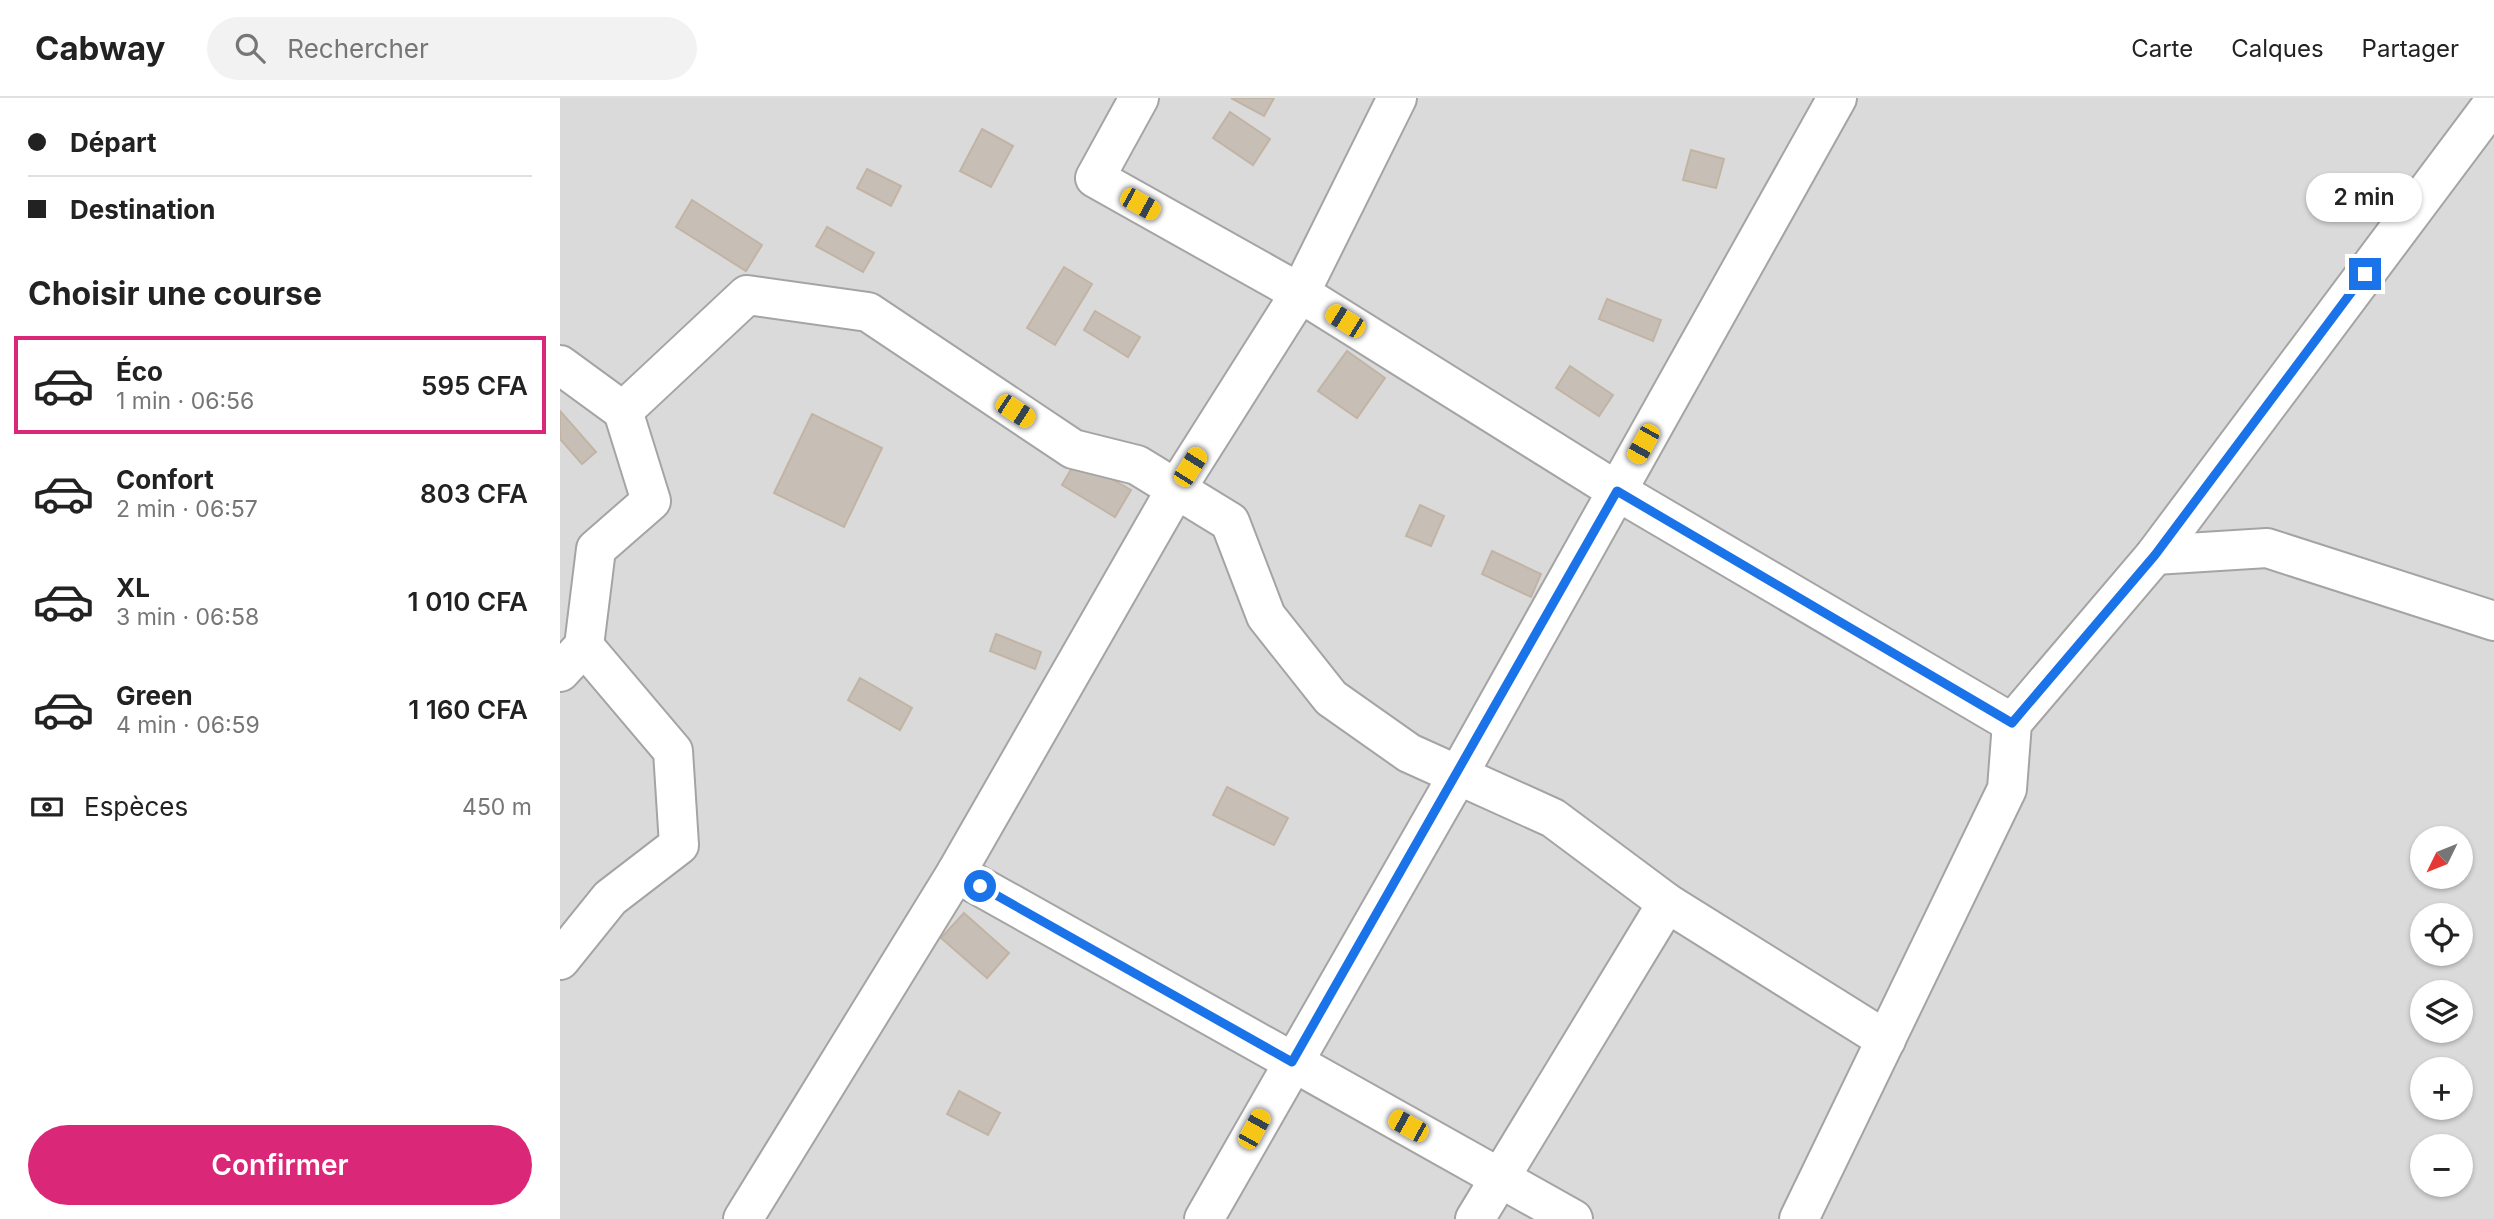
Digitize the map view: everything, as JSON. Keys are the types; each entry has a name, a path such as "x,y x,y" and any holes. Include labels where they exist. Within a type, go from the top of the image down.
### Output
{"street":[{"path":"1139,98 1095,178 1300,293 1617,491 2012,723"},
{"path":"743,1219 956,873 1176,489 1300,293 1397,98"},
{"path":"1204,1219 1458,775 1837,98"},
{"path":"1800,1219 2007,789 2012,723 2155,555 2494,102"},
{"path":"624,411 747,295 869,312 1073,449 1137,465 1230,522 1266,615 1331,698 1409,753 1553,818 1667,903 1886,1040"},
{"path":"560,365 624,411 651,501 596,549 572,659 673,751 679,845 610,898 560,960"},
{"path":"2155,555 2267,548 2494,621"},
{"path":"956,873 1573,1219"},
{"path":"1475,1219 1667,903"}],"shaded area":[{"path":"560,98 2494,98 2494,1219 560,1219"}],"building":[{"path":"1231,98 1274,98 1264,116"},
{"path":"1230,112 1270,139 1253,165 1213,138"},
{"path":"982,129 1013,146 991,187 960,171"},
{"path":"1691,150 1724,159 1716,188 1683,180"},
{"path":"867,169 901,186 891,206 857,188"},
{"path":"692,200 762,245 746,271 676,227"},
{"path":"827,227 874,253 863,272 816,246"},
{"path":"1064,267 1092,284 1055,345 1027,328"},
{"path":"1607,299 1661,320 1653,341 1599,319"},
{"path":"1095,311 1140,337 1128,357 1084,330"},
{"path":"1347,351 1385,378 1357,418 1318,391"},
{"path":"1570,366 1613,395 1599,416 1556,388"},
{"path":"560,411 596,452 582,464 560,439"},
{"path":"812,414 882,448 844,527 774,493"},
{"path":"1077,459 1131,490 1115,517 1062,485"},
{"path":"1420,505 1444,516 1431,546 1406,536"},
{"path":"1492,551 1541,574 1531,597 1482,574"},
{"path":"996,634 1041,652 1035,669 990,651"},
{"path":"860,678 912,708 900,730 848,700"},
{"path":"1227,787 1288,818 1274,845 1213,815"},
{"path":"964,913 1009,953 987,978 941,938"},
{"path":"959,1091 1000,1113 988,1135 947,1114"}],"route":[{"path":"980,886 1292,1062 1458,775 1617,491 2012,723 2155,555 2365,274"}]}
